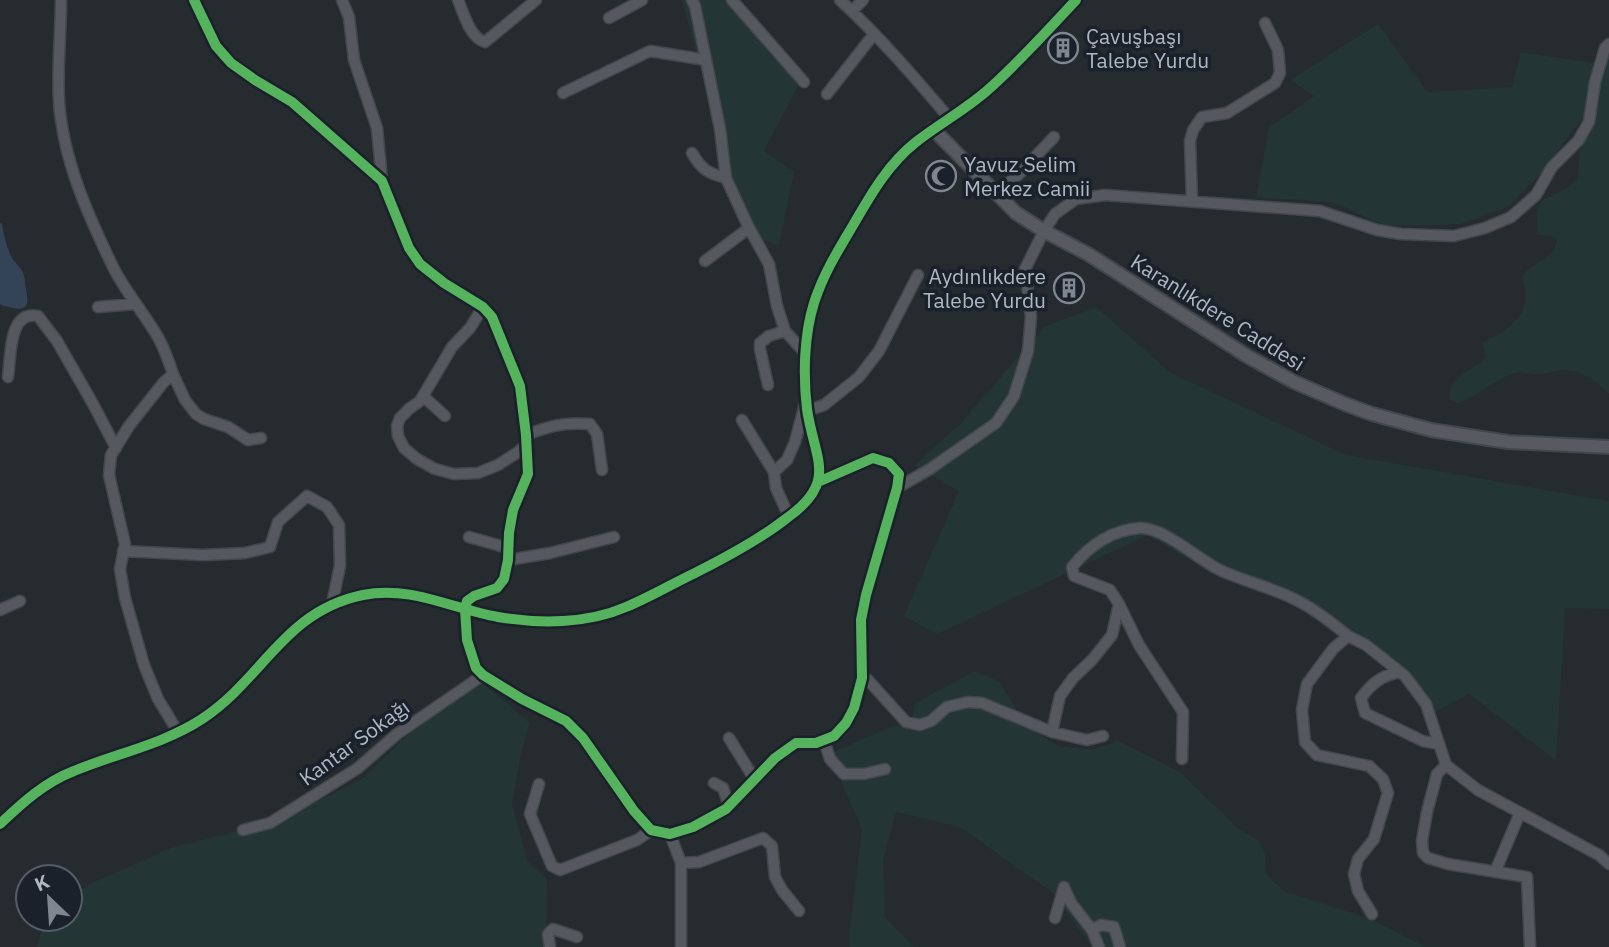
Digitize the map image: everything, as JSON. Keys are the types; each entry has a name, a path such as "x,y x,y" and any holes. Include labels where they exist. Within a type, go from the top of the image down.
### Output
{"main road":[{"name":"Karanlıkdere Caddesi","path":"933,129 1016,213 1088,254 1269,369 1318,393 1372,414 1474,438 1609,447"}],"street":[{"path":"61,0 58,77 65,144 75,180 100,237 122,284 159,339 185,400 204,419 228,427 248,440 261,438"},
{"path":"194,0 216,46 231,63 292,102 382,181"},
{"path":"342,0 349,17 354,60 377,128 382,181 410,248 420,264 444,283 483,307 492,317 520,386 528,474 513,510 504,579 490,591 467,601 467,640 476,668 522,699 566,721 583,738 634,811 651,830 670,834 693,827 729,806 775,758 796,743 816,743 834,736 846,723 854,708 862,678 861,620 899,474 890,463 873,458 818,482"},
{"path":"458,0 477,39 482,42 488,41 536,0"},
{"path":"609,18 642,0"},
{"path":"692,0 720,129 726,178 769,264 785,331 806,354"},
{"path":"732,0 804,82"},
{"path":"840,0 950,119"},
{"path":"852,11 863,0"},
{"path":"0,824 35,793 62,776 140,749 200,720 240,688 292,630 332,604 367,594 400,592 493,616 522,620 566,621 604,615 624,608 718,561 757,539 800,509 818,482 820,469 807,411 808,331 818,292 835,256 887,170 915,142 990,88 1076,0"},
{"path":"1192,201 1190,141 1193,130 1202,117 1227,113 1275,83 1280,73 1278,50 1265,23"},
{"path":"827,94 874,34"},
{"path":"897,488 930,469 996,423 1014,396 1028,351 1031,317 1025,269 1055,214 1076,199 1105,195 1321,211 1377,230 1401,234 1454,236 1485,228 1511,217 1536,195 1552,167 1578,141 1589,122 1595,82 1605,48 1609,44"},
{"path":"563,93 650,51 706,60"},
{"path":"996,193 1018,175 1054,136"},
{"path":"692,153 699,166 714,175 726,178"},
{"path":"705,261 749,228"},
{"path":"807,411 824,405 859,377 879,351 918,275"},
{"path":"98,307 135,304"},
{"path":"483,307 470,328 452,347 420,401 400,418 398,436 404,448 435,469 454,474 478,473 518,452 526,440 555,425 590,424 597,434 602,470"},
{"path":"8,377 16,324 23,317 34,314 57,341 116,448"},
{"path":"768,385 760,343 769,336 785,331"},
{"path":"173,374 129,426 111,455 109,475 125,544 120,569 125,598 158,699 178,732"},
{"path":"423,396 445,416"},
{"path":"774,472 787,460 795,442 806,398"},
{"path":"742,420 774,472 776,488 789,517"},
{"path":"124,551 203,555 245,553 270,547 278,522 307,496 327,507 339,526 340,566 332,604"},
{"path":"1182,759 1183,712 1139,645 1110,590 1074,576 1072,567 1084,552 1112,534 1140,528 1154,529 1218,569 1291,597 1327,619 1405,676 1426,704 1446,765 1478,790 1599,855 1609,864"},
{"path":"469,537 509,548"},
{"path":"508,560 614,537"},
{"path":"0,610 20,601"},
{"path":"1052,733 1060,696 1112,635 1119,604"},
{"path":"1348,636 1333,649 1307,684 1302,710 1305,742 1317,755 1369,766 1383,779 1388,793 1374,839 1358,859 1354,874 1358,891 1372,914"},
{"path":"1400,672 1389,674 1368,688 1361,698 1365,713 1423,741 1438,744"},
{"name":"Kantar Sokağı","path":"243,830 270,823 358,768 397,734 483,675"},
{"path":"862,678 868,680 906,722 920,725 931,721 947,707 968,702 982,703 1052,733 1087,740 1103,736"},
{"path":"729,738 755,780"},
{"path":"824,740 830,759 844,774 864,774 885,769"},
{"path":"1446,765 1437,774 1433,787 1422,841 1423,853 1428,859 1448,864 1527,877 1530,947"},
{"path":"714,783 723,788 729,806"},
{"path":"539,784 530,814 552,866 560,870 637,840 651,830"},
{"path":"1495,872 1520,813"},
{"path":"670,834 681,863 681,947"},
{"path":"681,863 699,862 763,838 772,846 775,877 799,911"},
{"path":"1055,918 1064,887 1071,903 1092,930 1099,947"},
{"path":"1092,930 1101,925 1114,927 1120,947"},
{"path":"550,947 548,934 553,929 577,937"}],"shaded area":[{"path":"682,0 731,0 802,78 764,151 794,172 779,245 753,237 737,201"},
{"path":"1378,24 1427,92 1512,87 1521,52 1594,63 1583,117 1543,171 1509,206 1461,224 1384,226 1338,204 1256,198 1269,128 1314,96 1290,80"},
{"path":"1609,50 1609,394 1588,377 1562,370 1544,374 1514,373 1464,401 1457,403 1450,400 1450,392 1456,380 1486,358 1483,343 1507,329 1523,311 1526,294 1522,277 1555,247 1557,240 1552,236 1538,235 1538,210 1545,199 1577,181 1580,149 1593,128 1596,99"},
{"path":"1096,307 1171,373 1346,455 1609,501 1609,609 1565,608 1556,760 1469,694 1425,717 1407,679 1305,612 1277,597 1220,578 1148,535 937,634 904,616 959,491 914,466 962,422 1044,327"},
{"path":"975,671 1000,682 1026,726 1058,746 1091,750 1118,741 1180,772 1235,826 1259,841 1265,855 1266,874 1284,891 1371,919 1425,947 1092,947 1053,893 960,827 896,812 883,861 885,917 913,947 850,947 849,936 862,829 829,754 912,720 915,703"},
{"path":"480,681 530,723 521,753 512,804 527,861 547,879 547,947 37,947 41,933 84,933 84,888 88,885 173,847 276,822 362,779 453,692"}],"water":[{"path":"0,223 9,252 24,276 27,304 21,309 0,303"}],"cycle path":[{"path":"194,0 216,46 231,63 292,102 382,181 409,248 420,264 444,283 483,307 492,317 520,386 528,474 513,510 504,579 497,588 467,601 467,640 476,668 483,675 566,721 583,738 634,811 651,830 670,834 693,827 726,809 775,758 796,743 816,743 834,736 846,723 854,708 862,678 861,620 899,474 889,463 873,458 818,482"},
{"path":"0,824 53,781 171,736 202,719 242,685 294,630 313,615 336,603 363,595 398,593 514,619 563,621 595,617 635,603 707,567 754,541 787,518 803,505 818,480 819,468 807,409 805,355 814,303 836,255 873,193 896,161 916,142 990,88 1076,0"}],"place":[{"name":"Çavuşbaşı Talebe Yurdu","path":"1063,48"},
{"name":"Yavuz Selim Merkez Camii","path":"941,176"},
{"name":"Aydınlıkdere Talebe Yurdu","path":"1069,288"}]}
